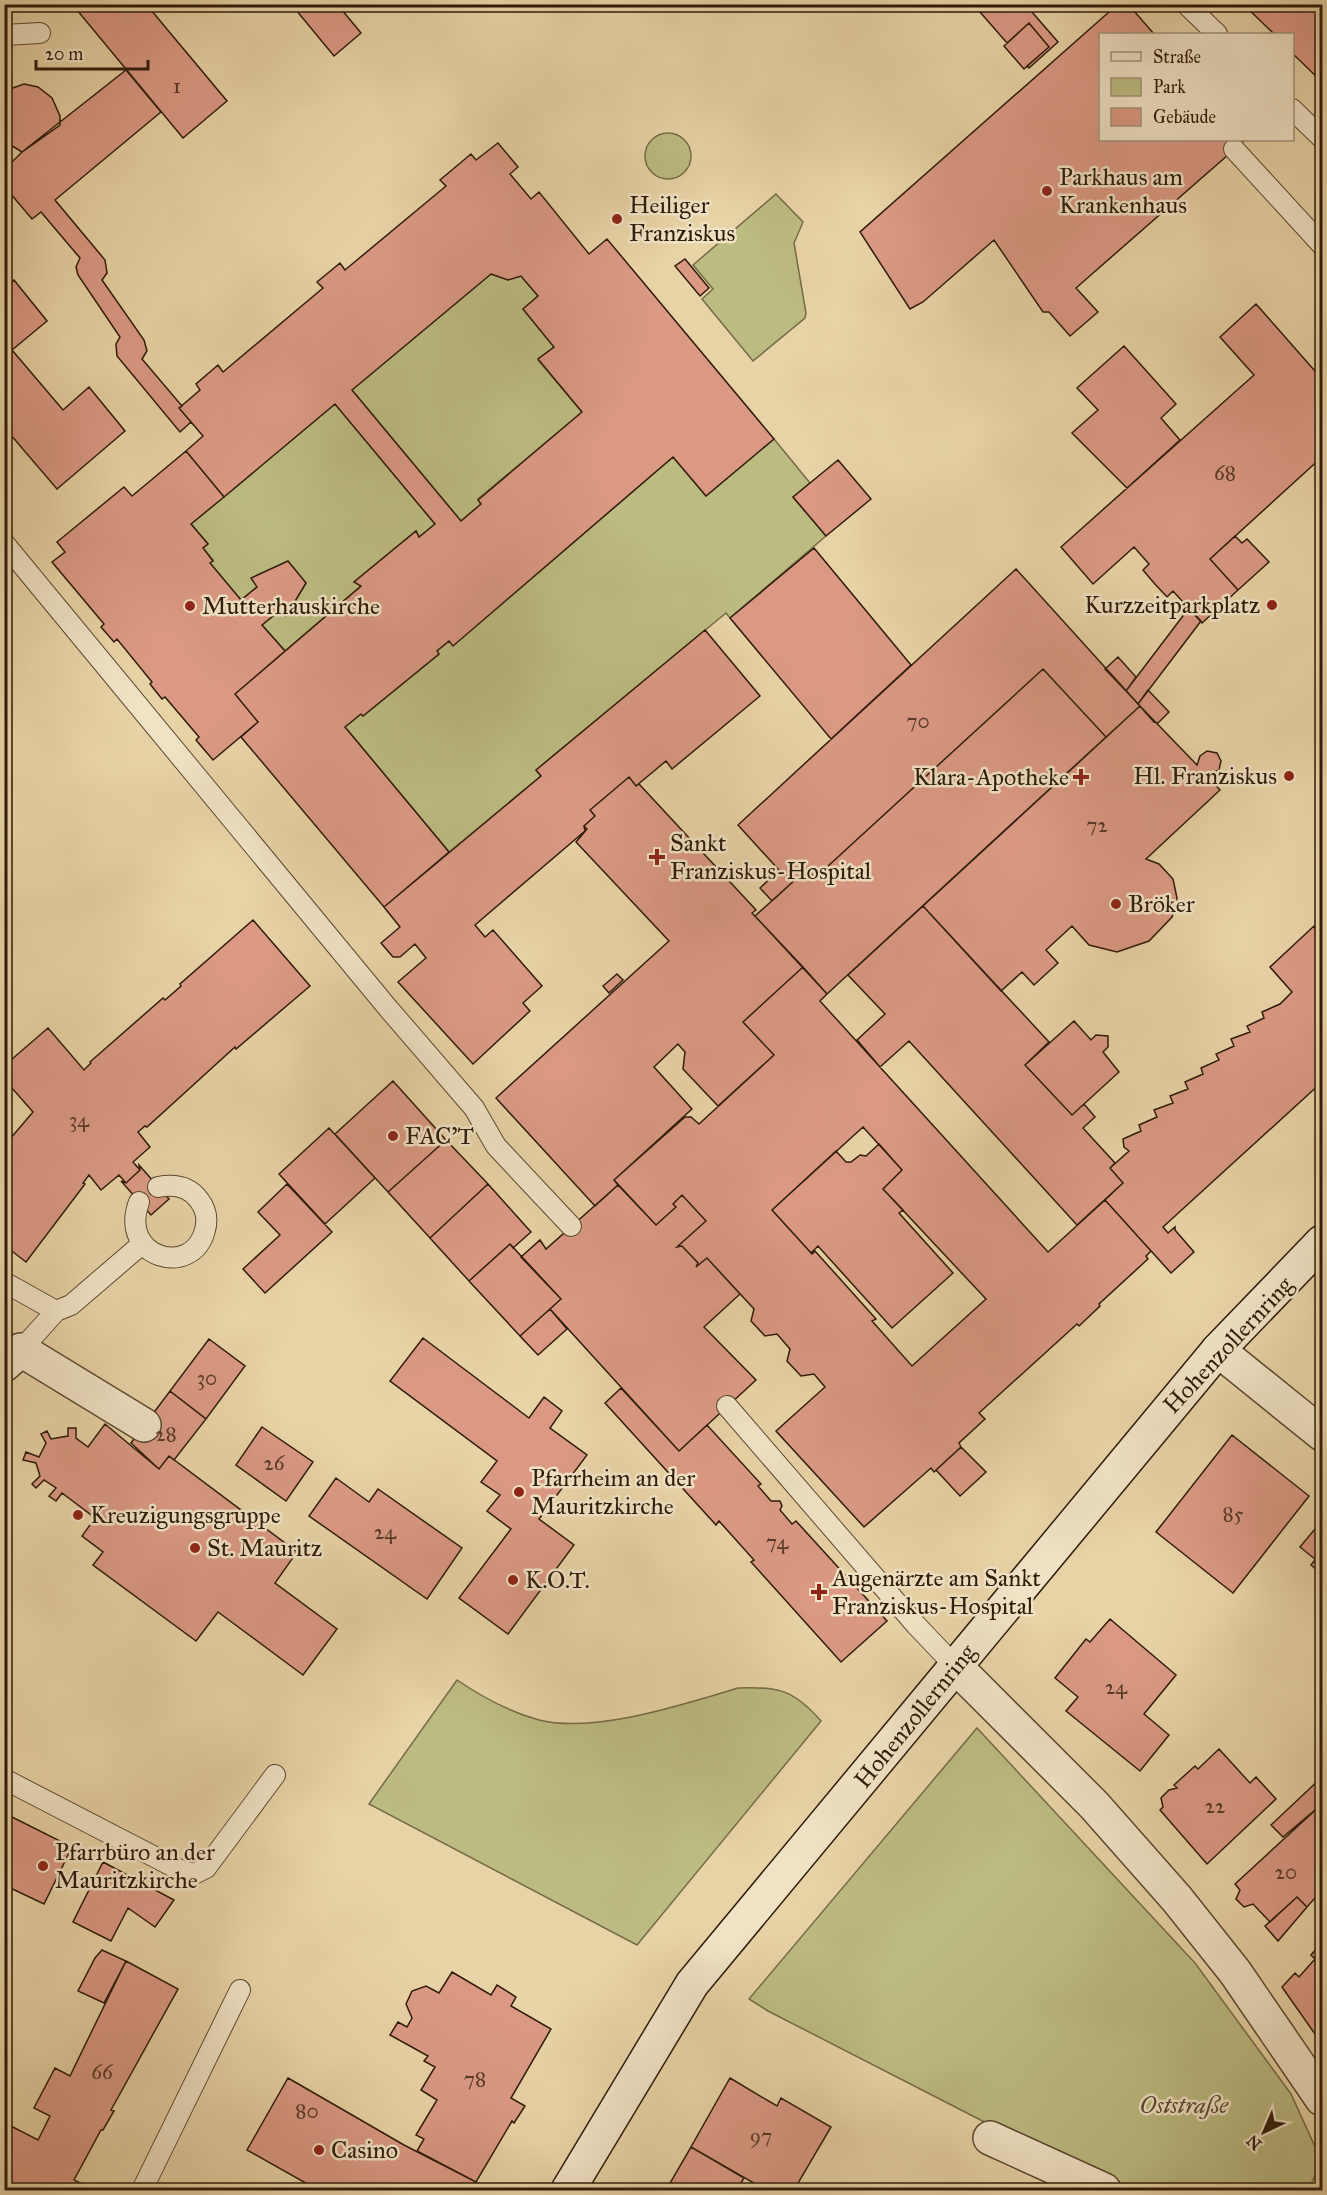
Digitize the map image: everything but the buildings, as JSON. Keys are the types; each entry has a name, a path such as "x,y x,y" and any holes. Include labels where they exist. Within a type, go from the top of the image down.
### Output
{"main road":[{"name":"Hohenzollernring","path":"567,2190 692,1984 1218,1350 1323,1242"},
{"path":"1218,1350 1323,1434"},
{"path":"13,1357 144,1425"},
{"path":"955,1666 1094,1805 1177,1899 1235,1972 1323,2098"},
{"path":"990,2138 1104,2190"}],"lane":[{"path":"1186,4 1216,33"},
{"path":"4,35 40,33"},
{"path":"1294,110 1323,138"},
{"path":"1234,149 1323,245"},
{"path":"4,543 387,1007 474,1108 496,1146 571,1226"},
{"path":"139,1202 134,1216 135,1231 142,1244 159,1256 170,1258 190,1252 204,1236 206,1214 196,1196 178,1186 158,1187"},
{"path":"13,1357 56,1311 71,1305 142,1244"},
{"path":"4,1282 56,1311"},
{"path":"727,1406 916,1626 955,1666"},
{"path":"4,1779 180,1870 194,1874 206,1868 275,1775"},
{"path":"142,2190 240,1990"}],"green space":[{"path":"668,133 684,140 691,156 684,172 668,179 652,172 645,156 652,140"},
{"path":"776,194 803,222 794,243 806,313 805,318 753,361 702,299 713,289 693,265"},
{"path":"491,274 508,280 521,276 538,296 523,309 554,347 538,360 582,412 478,499 481,504 461,521 352,390"},
{"path":"335,404 435,524 419,537 416,531 355,582 361,586 285,651 262,625 278,612 286,616 306,583 288,562 241,600 210,563 213,560 203,548 208,544 191,524"},
{"path":"774,439 810,483 793,497 826,536 730,618 726,613 536,770 541,776 449,852 345,727 361,714 363,716 439,654 437,651 449,641 453,645 673,457 706,496"},
{"path":"457,1680 517,1713 539,1720 561,1723 586,1723 639,1715 738,1688 764,1688 784,1692 802,1702 821,1721 637,1945 369,1804"},
{"name":"Oststraße","path":"977,1728 1195,1963 1291,2094 1322,2162 1308,2190 1126,2190 1002,2131 768,2011 749,1999"}],"place":[{"name":"Parkhaus am Krankenhaus","path":"1047,191"},
{"name":"Heiliger Franziskus","path":"617,219"},
{"name":"Kurzzeitparkplatz","path":"1272,605"},
{"name":"Mutterhauskirche","path":"190,606"},
{"name":"Hl. Franziskus","path":"1289,776"},
{"name":"Klara-Apotheke","path":"1081,777"},
{"name":"Sankt Franziskus-Hospital","path":"657,857"},
{"name":"Bröker","path":"1116,904"},
{"name":"FAC'T","path":"393,1136"},
{"name":"Pfarrheim an der Mauritzkirche","path":"519,1492"},
{"name":"Kreuzigungsgruppe","path":"78,1515"},
{"name":"St. Mauritz","path":"195,1548"},
{"name":"K.O.T.","path":"513,1580"},
{"name":"Augenärzte am Sankt Franziskus-Hospital","path":"819,1592"},
{"name":"Pfarrbüro an der Mauritzkirche","path":"43,1866"},
{"name":"Casino","path":"319,2150"}]}
